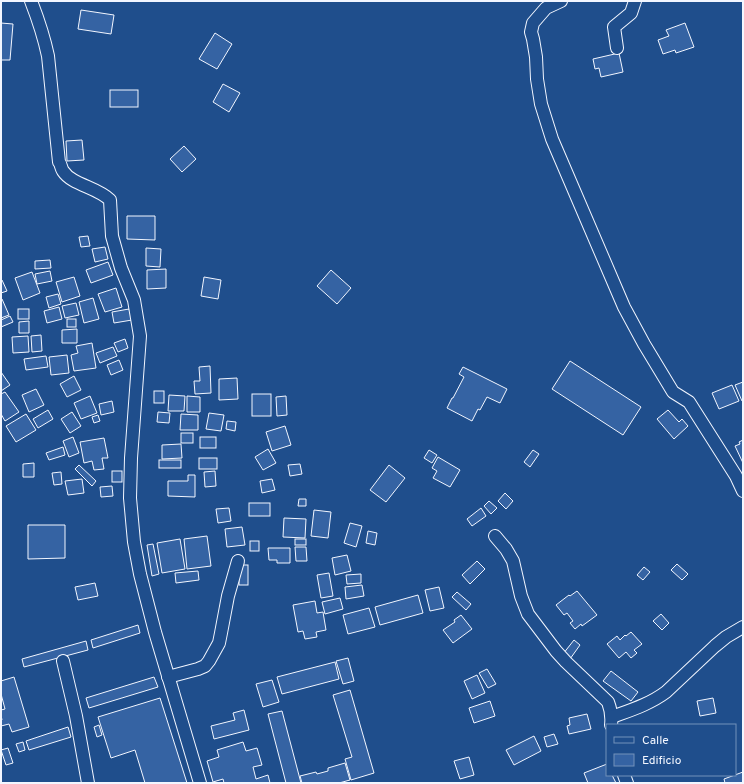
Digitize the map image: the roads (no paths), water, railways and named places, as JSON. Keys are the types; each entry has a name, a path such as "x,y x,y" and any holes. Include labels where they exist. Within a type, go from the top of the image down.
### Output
{"street":[{"path":"31,1 36,12 48,56 59,162 63,171 72,179 104,195 110,200 114,247 134,300 140,336 131,458 130,498 134,542 140,574 155,632 200,783"},
{"path":"561,1 546,8 533,23 531,32 536,57 537,79 541,104 552,139 624,307 644,344 674,392 689,402 736,476 743,491"},
{"path":"618,48 614,27 631,13 635,1"},
{"path":"495,536 506,549 513,561 521,596 528,614 556,651 608,702 611,721 657,699 715,646 726,637 743,628"},
{"path":"168,677 198,669 205,666 209,661 221,634 228,596 238,561"},
{"path":"63,661 76,716 88,783"}]}
